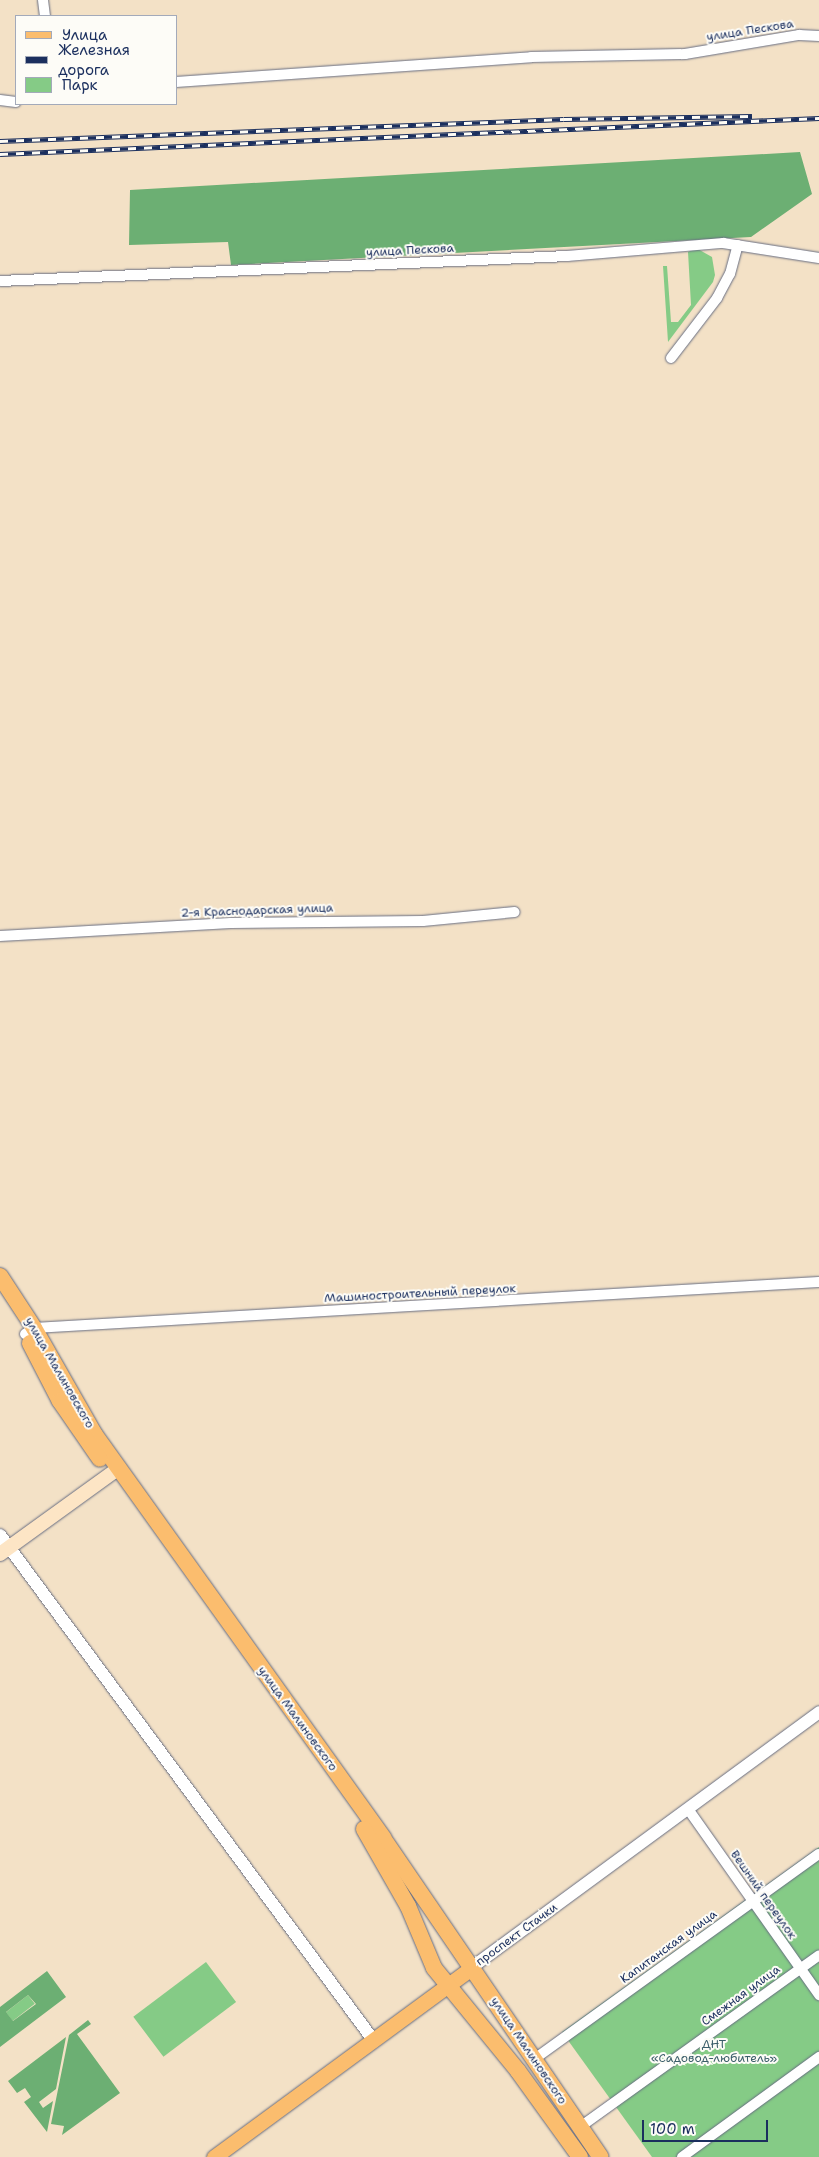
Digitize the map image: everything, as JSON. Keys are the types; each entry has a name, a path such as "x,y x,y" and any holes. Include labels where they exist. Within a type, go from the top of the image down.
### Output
{"highway":[{"name":"улица Малиновского","path":"0,1276 30,1331 60,1402 114,1471 383,1838 601,2157"},
{"name":"улица Малиновского","path":"0,1295 30,1331"},
{"name":"улица Малиновского","path":"114,1471 374,1844 408,1906 434,1968 445,1986 478,2020 518,2071 580,2157"}],"main road":[{"path":"5,1551 114,1471"},
{"name":"проспект Стачки","path":"214,2157 471,1968"}],"street":[{"path":"43,0 45,15"},
{"name":"улица Пескова","path":"178,82 530,57 685,54 799,36 819,36"},
{"path":"0,100 15,102"},
{"name":"улица Пескова","path":"0,281 567,256 723,242 819,258"},
{"path":"671,358 717,298 730,274 738,245"},
{"name":"2-я Краснодарская улица","path":"0,936 231,924 423,921 515,912"},
{"name":"Машиностроительный переулок","path":"30,1331 819,1282"},
{"path":"0,1535 5,1551 374,2041"},
{"name":"проспект Стачки","path":"471,1968 819,1712"},
{"name":"Вешний переулок","path":"688,1809 819,1996"},
{"name":"Капитанская улица","path":"533,2060 819,1854"},
{"name":"Смежная улица","path":"580,2127 819,1955"},
{"path":"682,2157 819,2057"}],"green space":[{"path":"800,152 812,194 751,237 231,265 228,242 129,245 130,190"},
{"path":"696,248 712,257 715,275 713,282 668,342 663,266 667,266 671,322 678,322 691,305 688,252"},
{"name":"ДНТ «Садовод-любитель»","path":"819,1847 819,2157 652,2157 562,2032"},
{"path":"206,1962 236,2002 163,2057 133,2017"},
{"path":"47,1971 66,1997 0,2047 0,2007","holes":["28,1995 36,2004 13,2021 6,2012"]},
{"path":"28,1995 35,2004 13,2021 6,2012"},
{"path":"88,2020 91,2024 77,2034 120,2093 62,2135 64,2126 51,2124 69,2035"},
{"path":"66,2037 56,2089 39,2102 43,2108 53,2101 47,2132 24,2102 31,2097 25,2088 17,2093 8,2081"}],"railway":[{"path":"0,141 564,119 752,116"},
{"path":"0,154 819,118"}]}
